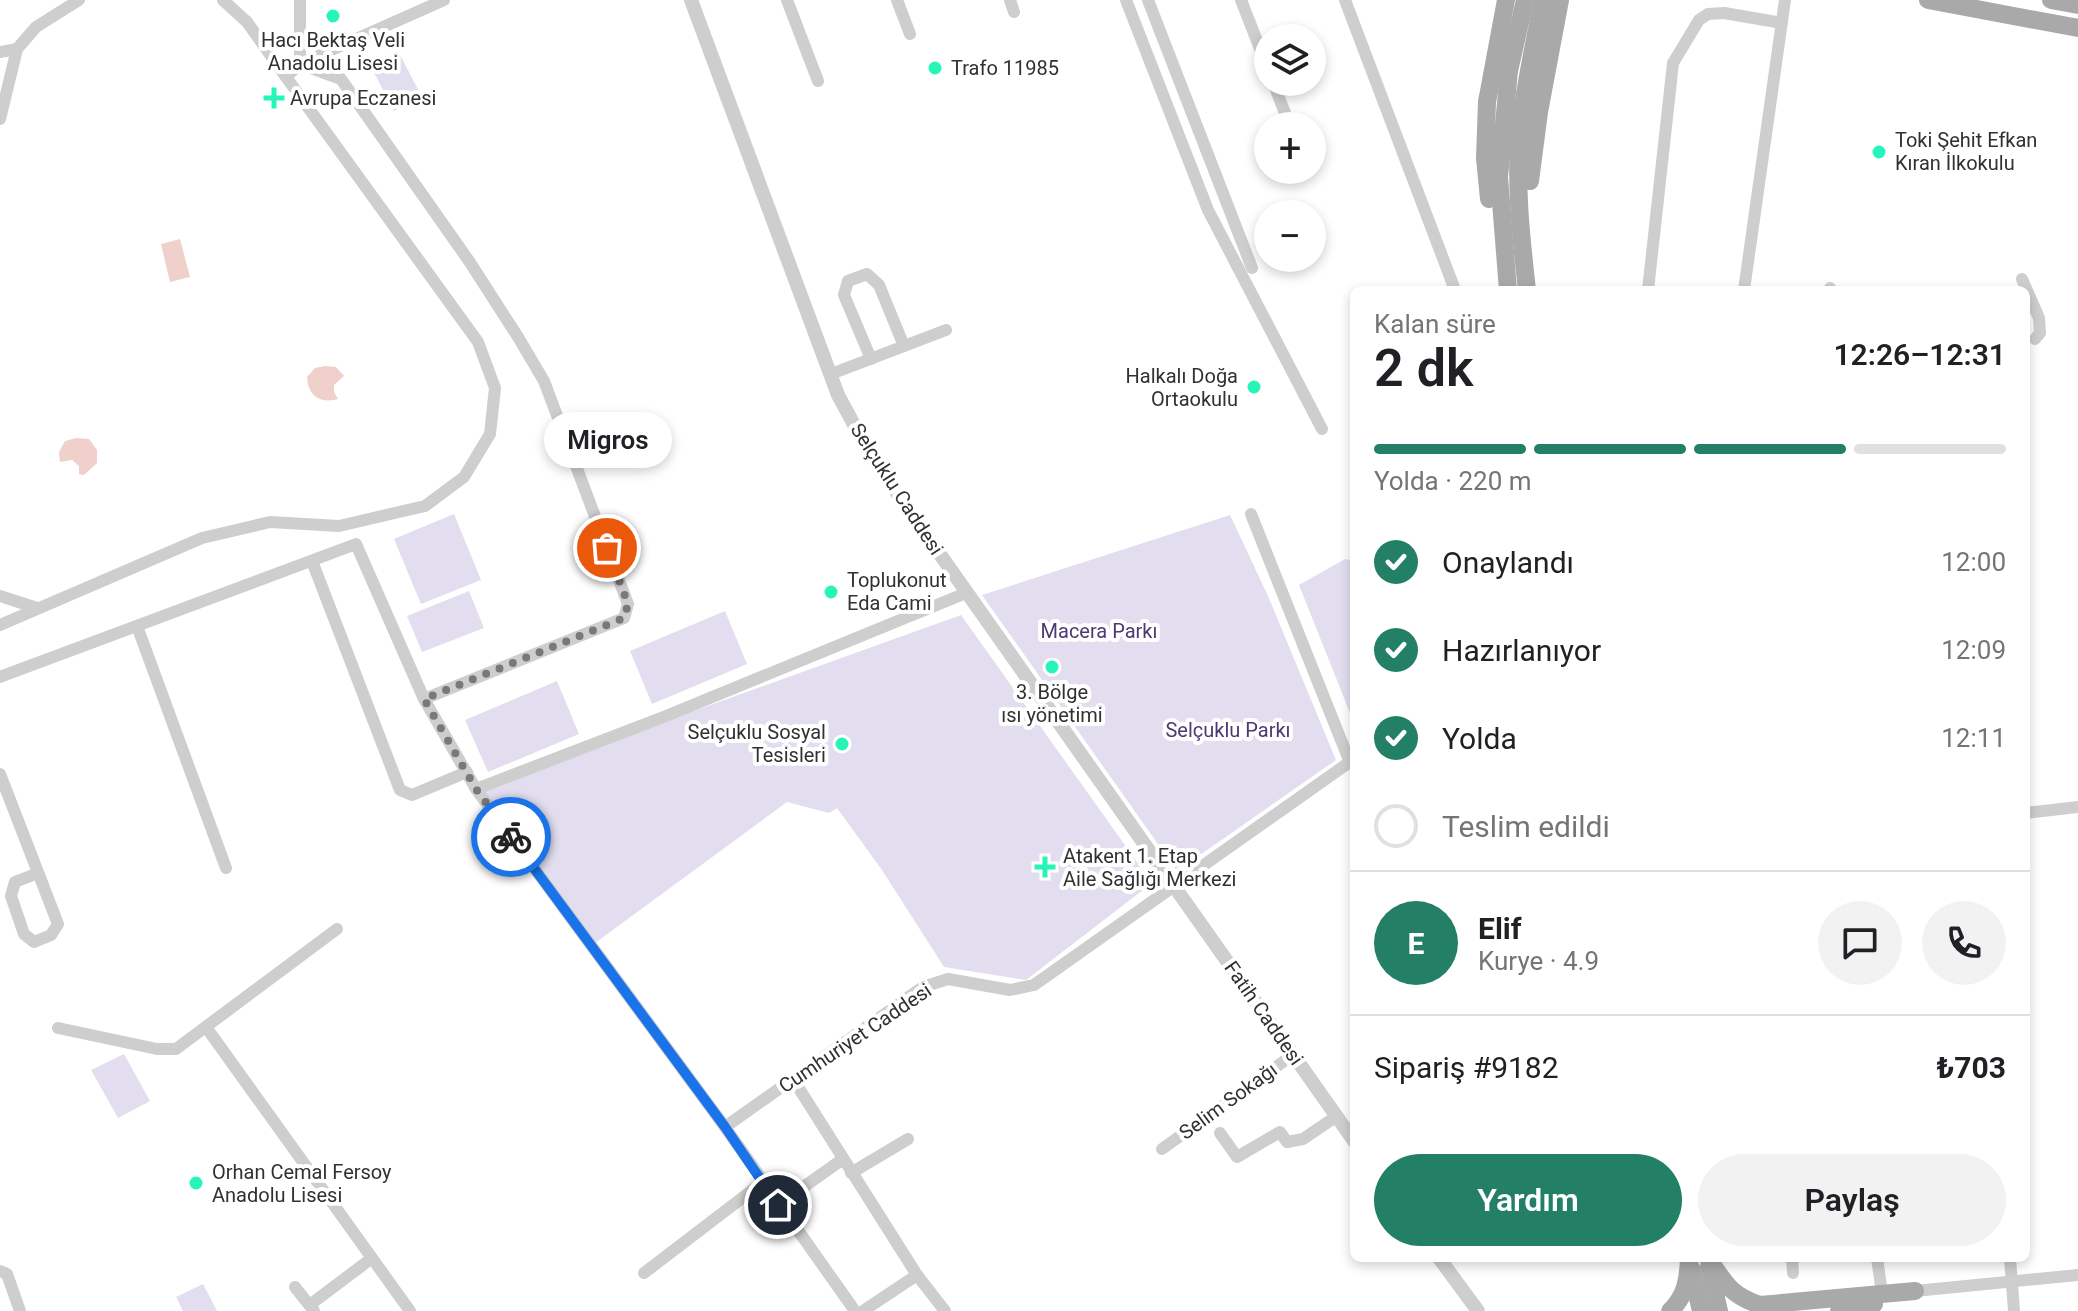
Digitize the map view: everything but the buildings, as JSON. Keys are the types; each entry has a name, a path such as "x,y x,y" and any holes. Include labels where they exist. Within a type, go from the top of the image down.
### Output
{"main road":[{"path":"1506,0 1487,102 1485,158 1490,202 1508,286"},
{"path":"1525,0 1509,71 1526,281"},
{"path":"1928,0 2078,28"},
{"path":"2051,0 2078,5"},
{"path":"1508,286 1499,177 1525,86 1556,1"},
{"path":"1526,281 1530,176 1556,1"},
{"path":"1670,1311 1680,1302 1688,1278 1688,1262"},
{"path":"1689,1262 1701,1311"},
{"path":"1708,1262 1719,1311"},
{"path":"1710,1262 1741,1299 1760,1305 1915,1291"},
{"path":"1839,1311 1915,1291"}],"street":[{"path":"0,119 17,49 36,27 79,0"},
{"path":"0,625 202,538 270,522 339,526 425,506 464,477 490,434 495,388 478,342 247,22 223,0"},
{"path":"300,0 300,64"},
{"path":"286,77 300,64 444,0"},
{"name":"Selçuklu Caddesi","path":"691,0 838,395 872,458 1173,886"},
{"path":"787,0 818,81"},
{"path":"897,0 910,34"},
{"path":"1126,0 1208,210 1322,429"},
{"path":"1148,0 1252,268"},
{"path":"1241,0 1254,33"},
{"path":"1345,0 1453,286"},
{"path":"1745,286 1785,0"},
{"path":"1648,286 1673,63 1699,20 1708,14 1724,13 1782,23"},
{"path":"0,52 17,49"},
{"path":"300,64 341,79 469,261 518,337 544,381 628,604 624,618 424,699"},
{"path":"871,359 844,295 848,281 867,274 879,285 904,346"},
{"path":"2022,279 2025,286"},
{"path":"2030,299 2040,323 2040,333 2035,339"},
{"path":"831,374 946,330"},
{"path":"1251,514 1350,754"},
{"path":"0,677 356,544 424,699 476,789 725,1127 855,1311"},
{"path":"312,561 400,790 412,795 467,772"},
{"path":"476,789 666,716 966,593"},
{"path":"0,596 37,608"},
{"path":"137,626 226,868"},
{"name":"Cumhuriyet Caddesi","path":"725,1127 923,987 948,979 1010,990 1034,985 1350,760"},
{"path":"0,774 58,924 51,935 34,942 24,934 11,896 15,882 38,873"},
{"path":"2030,813 2078,807"},
{"name":"Fatih Caddesi","path":"1173,886 1350,1135"},
{"path":"58,1028 176,1049 337,929"},
{"path":"206,1027 372,1258 405,1309"},
{"name":"Selim Sokağı","path":"1162,1149 1294,1054"},
{"path":"793,1079 917,1275 945,1311"},
{"path":"1220,1133 1237,1157 1280,1132 1287,1142 1303,1139 1337,1116"},
{"path":"851,1173 908,1139"},
{"path":"778,1205 843,1159"},
{"path":"644,1273 763,1182"},
{"path":"295,1287 312,1308 372,1258"},
{"path":"1442,1262 1478,1311"},
{"path":"1792,1262 1793,1273"},
{"path":"1878,1262 1882,1293"},
{"path":"2010,1262 2014,1311"},
{"path":"0,1271 7,1274 20,1311"},
{"path":"863,1311 917,1275"},
{"path":"1915,1291 2078,1275"}],"green space":[{"path":"398,51 422,97 394,111 370,65"},
{"path":"454,514 481,580 421,604 394,539"},
{"name":"Macera Parkı","path":"1230,515 1268,596 1336,760 1177,871 982,595"},
{"name":"Selçuklu Parkı","path":"1345,559 1350,560 1350,713 1299,585"},
{"path":"469,591 484,628 422,652 407,616"},
{"path":"725,611 747,664 652,704 630,651"},
{"path":"961,615 1152,883 1026,980 944,967 882,870 837,808 829,813 787,802 591,946 476,789"},
{"path":"557,681 579,734 488,772 465,720"},
{"path":"124,1054 150,1101 118,1118 91,1070"},
{"path":"203,1284 217,1311 183,1311 176,1297"}],"shaded area":[{"path":"180,239 190,277 170,282 161,244"},
{"path":"336,367 344,376 334,385 338,399 321,399 310,389 307,377 315,368"},
{"path":"89,439 97,450 97,463 84,475 79,474 79,466 72,460 60,462 59,452 65,441"}],"way so far":[{"path":"511,837 476,789 424,699 624,618 628,604 607,548"}],"place":[{"name":"Hacı Bektaş Veli Anadolu Lisesi","path":"333,16"},
{"name":"Trafo 11985","path":"935,68"},
{"name":"Avrupa Eczanesi","path":"274,98"},
{"name":"Toki Şehit Efkan Kıran İlkokulu","path":"1879,152"},
{"name":"Halkalı Doğa Ortaokulu","path":"1254,387"},
{"name":"Migros","path":"607,548"},
{"name":"Toplukonut Eda Cami","path":"831,592"},
{"name":"3. Bölge ısı yönetimi","path":"1052,667"},
{"name":"Selçuklu Sosyal Tesisleri","path":"842,744"},
{"name":"Atakent 1. Etap Aile Sağlığı Merkezi","path":"1045,867"},
{"name":"Orhan Cemal Fersoy Anadolu Lisesi","path":"196,1183"}],"route":[{"path":"511,837 725,1127 778,1205"}]}
